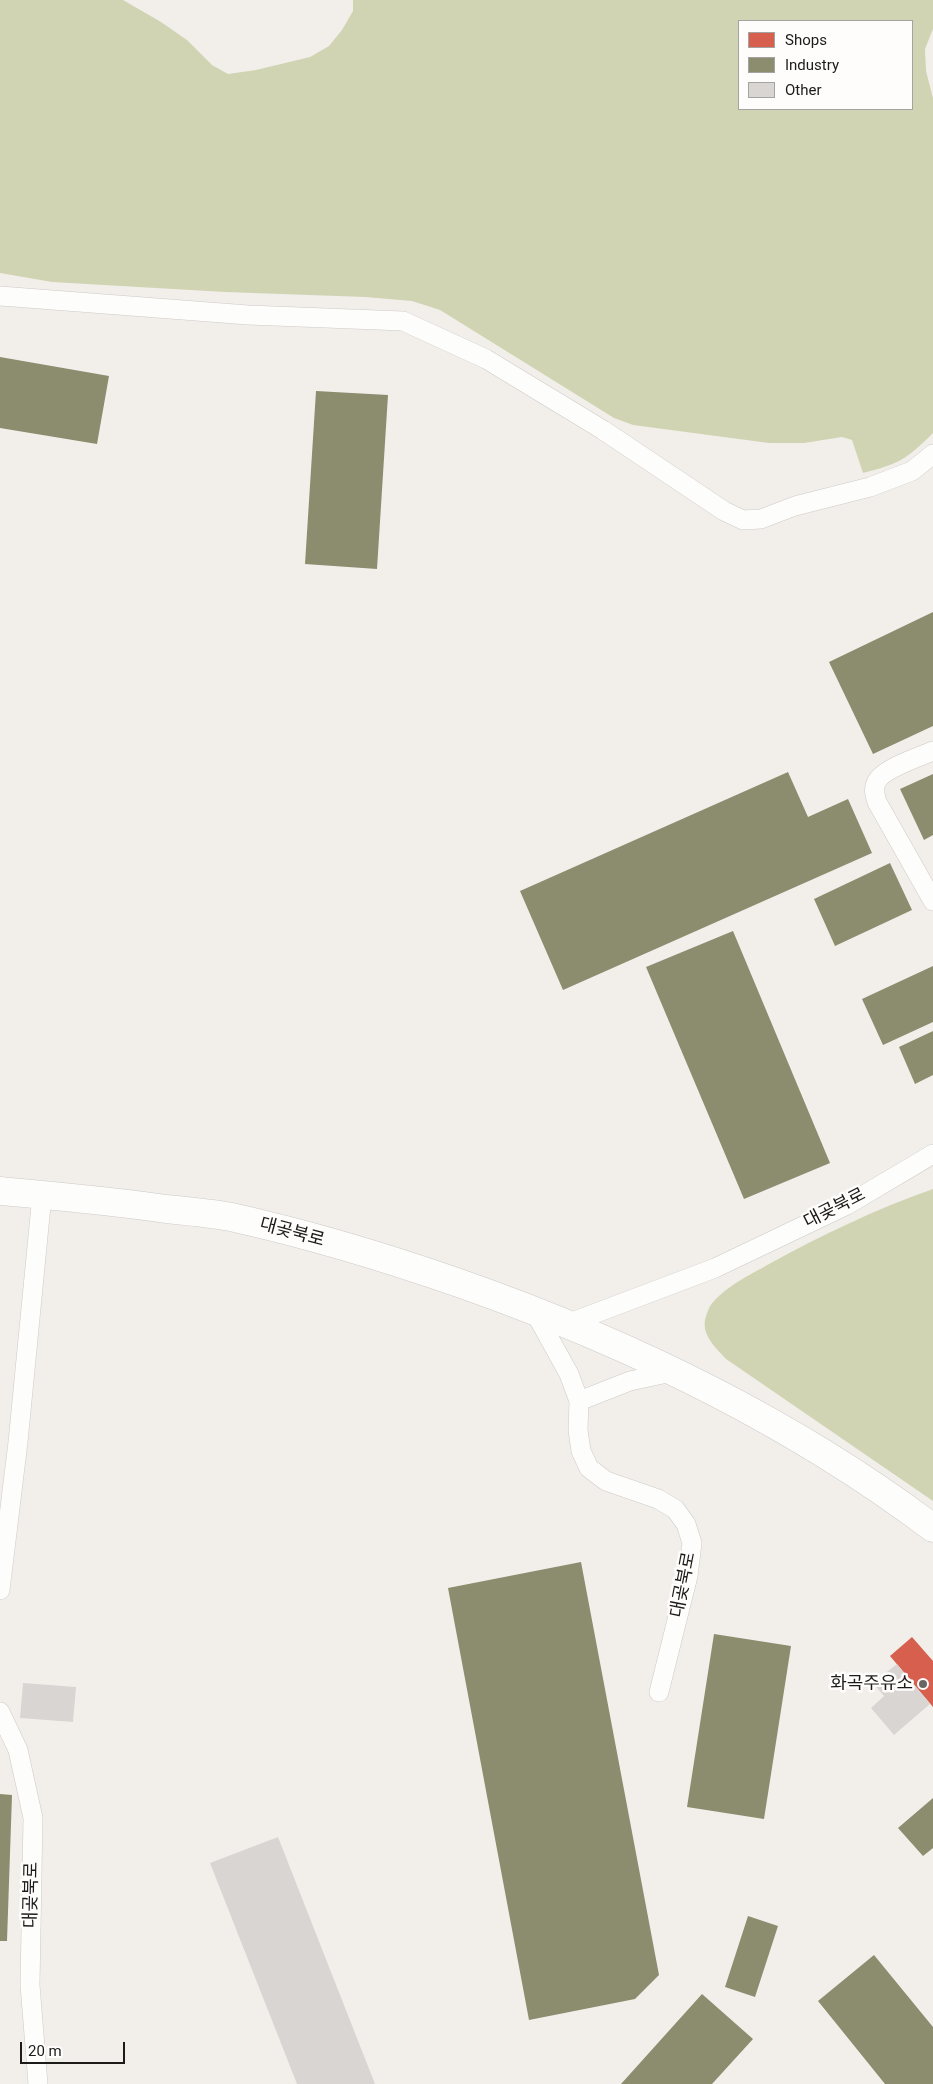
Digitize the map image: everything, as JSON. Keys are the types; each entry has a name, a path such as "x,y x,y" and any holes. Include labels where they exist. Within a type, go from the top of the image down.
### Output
{"street":[{"name":"대곶북로","path":"0,1191 82,1198 230,1217 382,1257 533,1309 644,1357 756,1414 847,1469 933,1528"}],"lane":[{"path":"0,296 248,314 404,322 486,359 603,430 724,511 743,520 761,518 795,506 870,487 912,471 933,454"},
{"path":"933,751 884,773 876,782 874,791 877,802 933,901"},
{"name":"대곶북로","path":"567,1324 715,1268 847,1205 933,1154"},
{"path":"0,1590 18,1442 42,1195"},
{"name":"대곶북로","path":"533,1309 569,1374 579,1401 578,1430 580,1444 589,1468 606,1482 658,1499 675,1509 686,1524 692,1542 688,1576 659,1692"},
{"path":"579,1401 630,1381 672,1372"},
{"name":"대곶북로","path":"0,1712 18,1750 34,1818 30,1985 38,2084"}],"green space":[{"path":"0,0 123,0 187,40 212,65 228,74 256,70 310,57 329,46 342,30 353,11 353,0 933,0 933,29 925,49 926,71 933,98 933,433 909,455 875,470 863,473 852,440 842,437 804,443 769,443 633,425 614,418 440,310 412,301 365,297 225,292 52,282 0,273"},
{"path":"933,1189 933,1501 726,1359 708,1337 705,1318 710,1306 722,1293 746,1277 849,1223"}],"building: Shops":[{"name":"화곡주유소","path":"912,1637 933,1661 933,1707 890,1656"}],"building: Industry":[{"path":"0,357 109,376 97,444 0,428"},
{"path":"316,391 388,395 377,569 305,564"},
{"path":"933,612 933,726 873,754 829,662"},
{"path":"788,772 808,817 848,799 872,853 563,990 520,891"},
{"path":"933,774 933,835 924,840 900,789"},
{"path":"890,863 912,910 835,946 814,899"},
{"path":"733,931 830,1163 744,1199 646,967"},
{"path":"933,966 933,1022 883,1045 862,999"},
{"path":"933,1031 933,1075 915,1084 899,1047"},
{"path":"581,1562 659,1975 635,1999 529,2020 448,1588"},
{"path":"714,1634 791,1646 764,1819 687,1807"},
{"path":"0,1794 12,1795 7,1941 0,1941"},
{"path":"933,1798 933,1848 923,1856 898,1828"},
{"path":"748,1916 778,1926 755,1997 725,1987"},
{"path":"874,1955 933,2027 933,2084 885,2084 818,2001"},
{"path":"702,1994 753,2039 712,2084 621,2084"}],"building: Other":[{"path":"897,1664 930,1704 894,1735 871,1708 884,1696 873,1683"},
{"path":"23,1683 76,1687 73,1722 20,1718"},
{"path":"278,1837 375,2084 297,2084 210,1863"}],"place":[{"name":"화곡주유소","path":"923,1684"}]}
